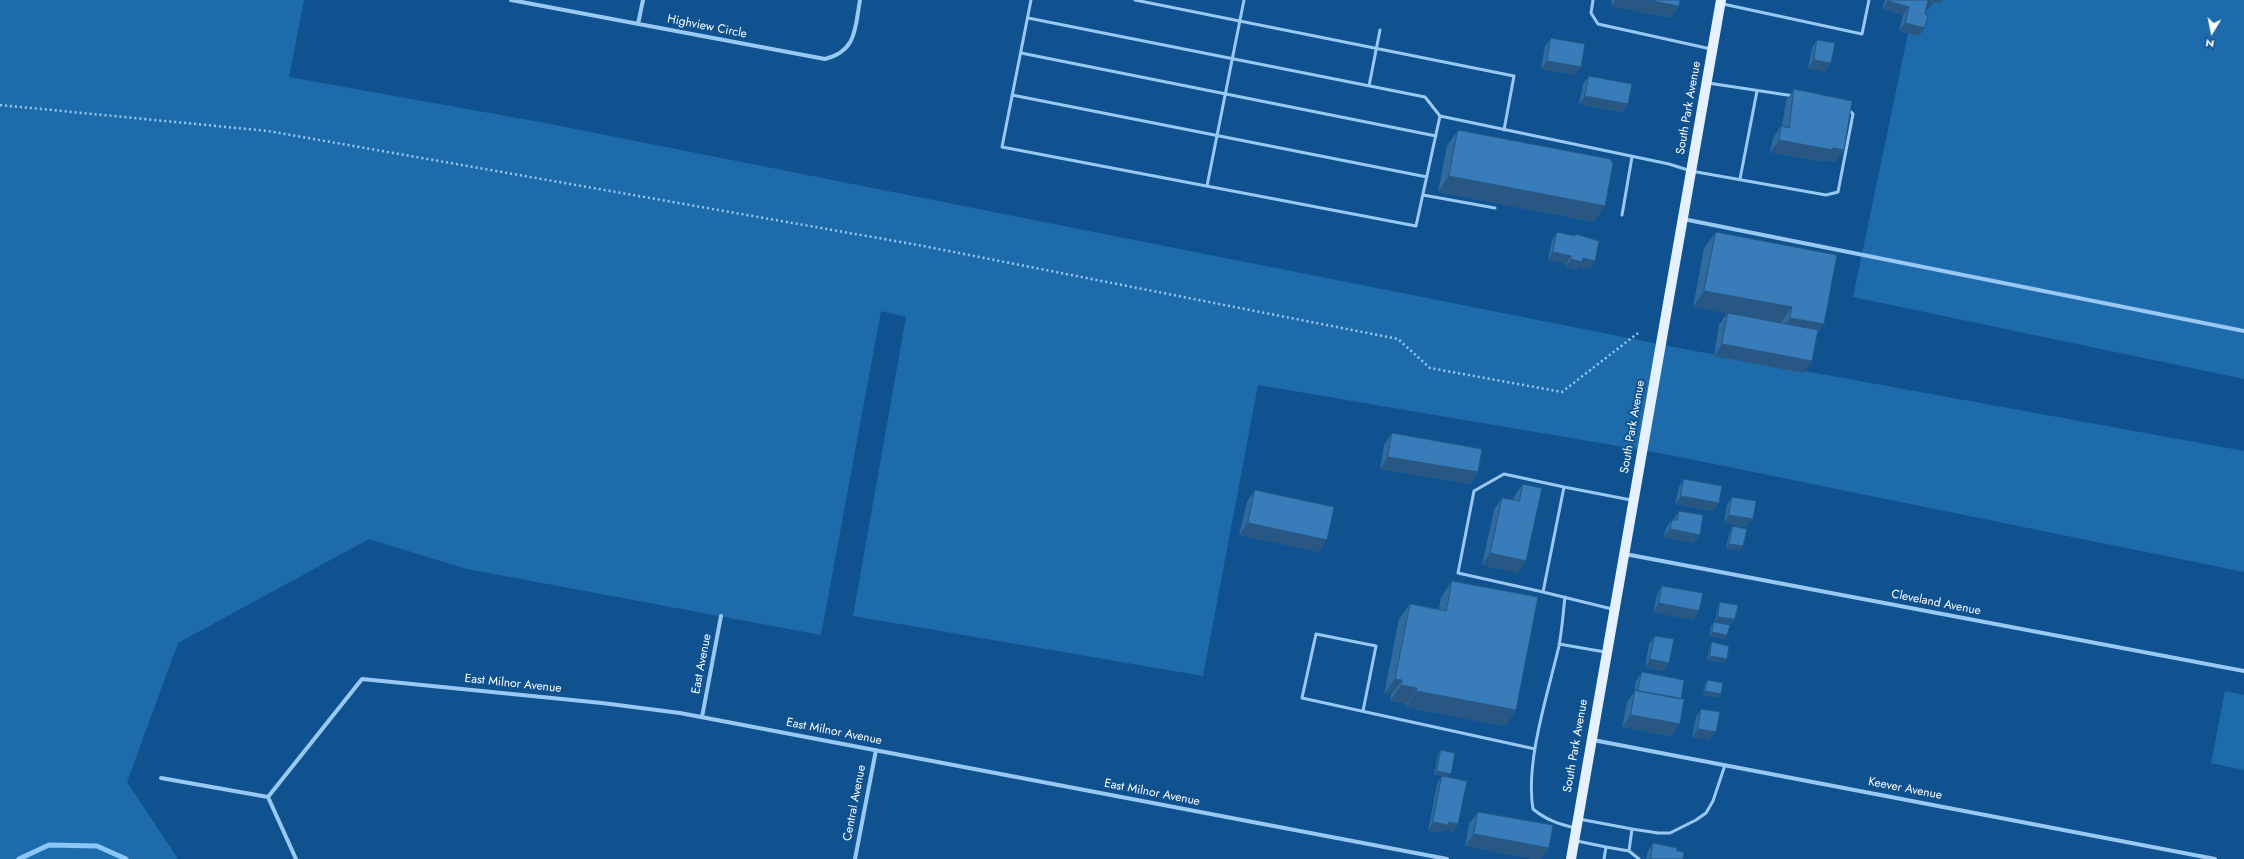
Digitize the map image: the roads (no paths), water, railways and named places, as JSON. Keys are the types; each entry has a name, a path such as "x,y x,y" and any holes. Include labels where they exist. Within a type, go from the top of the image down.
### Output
{"main road":[{"name":"South Park Avenue","path":"1571,859 1623,554 1721,2"}],"street":[{"name":"Highview Circle","path":"511,0 825,59 836,56 846,49 853,39 860,0"},
{"path":"638,24 643,0"},
{"path":"1682,219 2244,331"},
{"name":"Cleveland Avenue","path":"1623,554 2244,672"},
{"name":"East Avenue","path":"702,717 721,616"},
{"name":"East Milnor Avenue","path":"268,798 362,678 602,703 702,717 1448,859"},
{"name":"Keever Avenue","path":"1591,740 2215,859"},
{"name":"Central Avenue","path":"855,859 876,750"},
{"path":"161,778 268,798 296,859"}],"lane":[{"path":"1031,0 1002,148 1416,226 1440,116"},
{"path":"1135,0 1514,76 1504,130"},
{"path":"1207,186 1244,0"},
{"path":"1593,0 1591,13 1598,24 1713,49"},
{"path":"1721,2 1862,34 1869,0"},
{"path":"1028,18 1425,97 1440,116 1691,170 1826,195 1838,192 1853,114 1843,104"},
{"path":"1370,86 1380,30"},
{"path":"1021,53 1436,136"},
{"path":"1707,83 1796,97"},
{"path":"1740,180 1757,91"},
{"path":"1012,95 1427,177"},
{"path":"1622,215 1632,157"},
{"path":"1423,195 1496,208"},
{"path":"1614,610 1458,573 1474,491 1504,474 1633,500"},
{"path":"1542,592 1564,487"},
{"path":"1565,598 1559,644 1535,749 1530,795 1533,808 1542,816 1558,824 1576,824 1632,829 1658,833 1670,832 1696,820 1706,813 1713,801 1726,765"},
{"path":"1363,711 1376,646 1316,634 1302,698 1535,749"},
{"path":"1559,644 1606,652"},
{"path":"1628,851 1632,829"},
{"path":"1574,840 1628,851 1639,859"},
{"path":"1604,859 1606,847"}],"waterway":[{"path":"19,859 49,845 97,846 126,859"}]}
